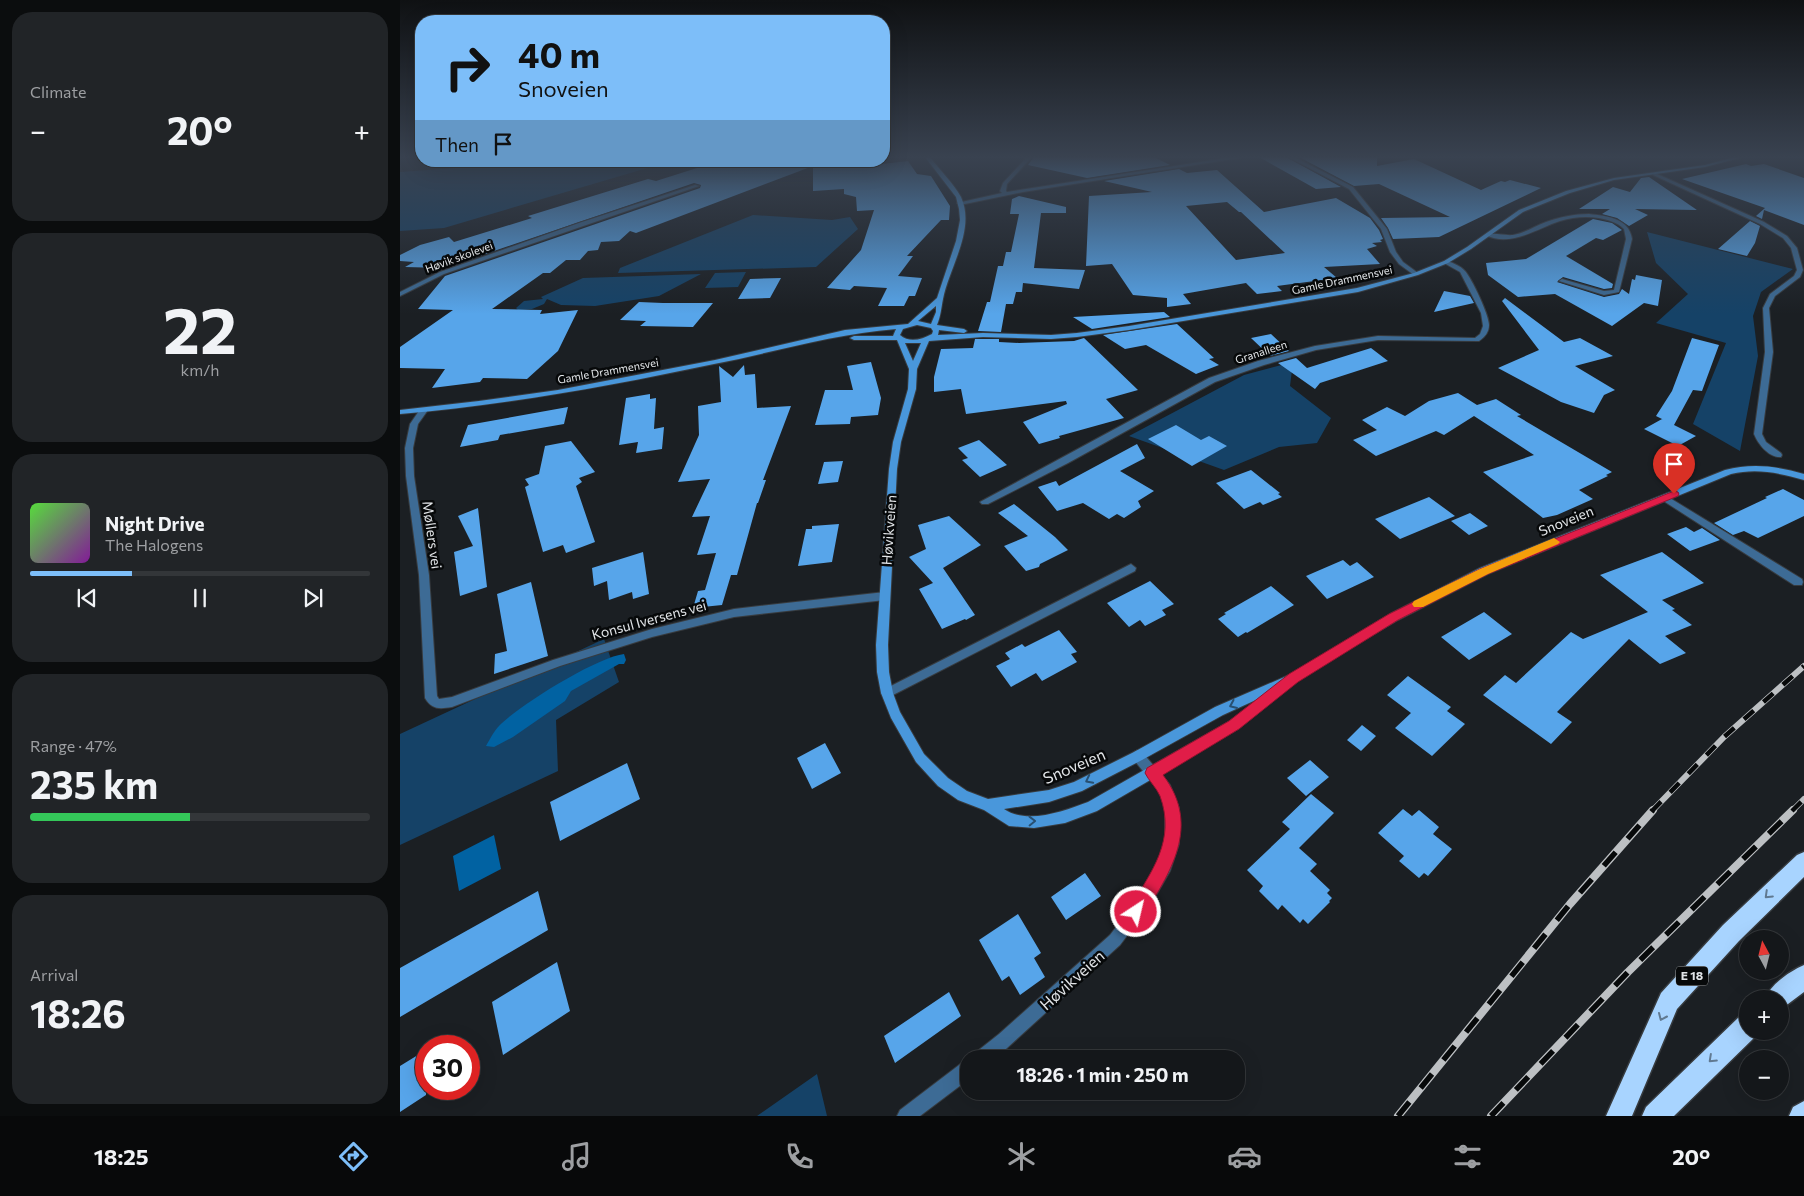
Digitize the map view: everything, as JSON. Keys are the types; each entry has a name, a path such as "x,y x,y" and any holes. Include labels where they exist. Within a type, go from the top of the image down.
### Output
{"highway":[{"name":"E 18","path":"1619,1116 1669,1001 1731,933 1804,862"},
{"path":"1789,990 1804,977"},
{"path":"1655,1116 1739,1035"}],"main road":[{"path":"934,327 939,312 940,300 959,241 963,220 961,209"},
{"name":"Gamle Drammensvei","path":"818,340 860,338 899,339 912,342 928,339 982,336 1051,337 1104,332 1337,295 1416,274 1446,262 1489,235 1511,217 1526,209"},
{"path":"899,339 897,332 940,300"},
{"name":"Gamle Drammensvei","path":"400,412 514,399 603,384 842,334 923,323 934,327 982,336"},
{"name":"Høvikveien","path":"934,327 936,331 928,339 913,369 912,389 897,442 893,470 882,645 883,672 895,714 920,758 943,782 963,796 988,805"},
{"name":"Høvikveien","path":"899,339 913,369"},
{"name":"Snoveien","path":"988,805 1048,796 1077,786 1138,756 1219,711 1293,678 1394,617 1484,572 1664,498 1742,469 1765,467 1804,477"},
{"name":"Snoveien","path":"988,805 1009,820 1034,822 1065,817 1092,807 1234,725 1293,678"}],"street":[{"name":"Høvik skolevei","path":"400,294 442,273 626,209"},
{"path":"1368,209 1384,229 1393,252 1401,263 1416,274"},
{"path":"1735,209 1785,237 1794,248 1799,264 1800,278 1772,295 1766,308 1768,368 1758,434 1762,443 1778,455"},
{"path":"1489,235 1502,237 1520,235 1549,223 1576,216 1602,217 1625,226 1628,230 1629,239 1617,291 1604,293 1562,282"},
{"name":"Granalleen","path":"985,502 1212,380 1261,363 1315,348 1378,338 1477,340 1483,335 1486,326 1484,313 1462,271 1446,262"},
{"name":"Møllers vei","path":"424,410 414,424 409,448 410,476 424,575 431,698"},
{"path":"1664,498 1798,582"},
{"path":"888,693 1131,568"},
{"name":"Konsul Iversens vei","path":"431,698 437,704 452,702 556,663 609,646 652,633 734,613 885,596"},
{"name":"Høvikveien","path":"993,1050 1116,940 1146,899 1165,866 1172,844 1172,808 1165,789 1138,756"},
{"path":"906,1116 960,1075"}],"shaded area":[{"path":"400,209 508,209 444,228 400,231"},
{"path":"753,215 832,220 850,217 858,229 816,267 618,273 620,268"},
{"path":"1647,232 1793,269 1761,292 1753,316 1758,356 1740,451 1693,424 1726,343 1656,323 1688,294 1656,263"},
{"path":"746,272 738,287 705,288 715,273"},
{"path":"701,274 659,296 595,306 561,305 547,299 544,304 532,309 518,310 516,308 524,301 543,299 541,297 583,278"},
{"path":"1293,362 1290,386 1331,418 1317,443 1279,447 1224,470 1129,436 1244,375"},
{"path":"604,639 619,682 556,720 558,771 400,845 400,734"},
{"path":"624,654 626,660 624,664 619,664 571,691 565,701 513,737 494,747 486,746 499,726 540,695 596,664"},
{"path":"494,835 501,869 459,891 453,856"},
{"path":"817,1074 827,1116 757,1116"}],"building":[{"path":"550,209 617,209 444,268 405,267 414,262 400,261 400,255 420,245 449,237 454,242 532,218 528,216"},
{"path":"639,209 699,209 636,233 630,231 619,241 601,242 598,250 588,251 580,260 566,260 550,273 543,273 492,309 542,310 540,314 578,310 558,351 527,379 483,378 480,382 432,388 445,369 400,368 400,347 453,310 418,309 445,276"},
{"path":"857,209 950,209 949,220 941,220 907,256 913,256 898,276 922,278 915,296 909,296 904,306 878,306 887,288 854,286 850,290 827,288 861,250 874,210 857,211"},
{"path":"1011,209 1066,209 1066,213 1041,213 1034,268 1085,270 1079,289 1023,283 1022,292 1016,292 1013,304 1006,304 1001,332 978,331 987,302 990,302 998,266 1003,266 1006,252 1011,252 1019,214 1010,214"},
{"path":"1088,209 1189,209 1236,260 1285,253 1235,209 1261,209 1264,212 1279,209 1355,209 1370,218 1383,239 1380,240 1382,242 1372,243 1377,246 1367,249 1380,264 1324,267 1337,278 1277,286 1282,291 1257,294 1246,283 1183,294 1191,304 1167,307 1167,298 1133,295 1112,264 1086,266"},
{"path":"1433,209 1497,209 1439,237 1393,239 1381,218 1450,217"},
{"path":"1610,209 1635,209 1648,215 1629,226 1617,218 1602,214"},
{"path":"1640,209 1696,209 1697,210"},
{"path":"1764,209 1804,209 1804,225 1764,210 1762,219 1756,216"},
{"path":"1593,219 1612,223 1622,230 1603,240 1596,238 1566,256 1613,284 1612,288 1604,289 1563,277 1557,282 1604,297 1619,294 1622,289 1629,294 1632,279 1635,280 1636,275 1662,280 1658,306 1644,303 1612,326 1555,294 1518,297 1488,275 1486,263 1526,259"},
{"path":"1750,221 1760,226 1755,243 1747,256 1718,249"},
{"path":"781,278 770,298 738,299 750,279"},
{"path":"1444,291 1470,296 1474,303 1434,312"},
{"path":"1505,298 1564,342 1580,338 1613,356 1575,366 1615,390 1604,395 1594,413 1561,402 1498,368 1539,350 1502,301"},
{"path":"639,302 713,303 693,327 640,326 646,321 620,320"},
{"path":"1164,312 1170,317 1092,329 1073,317"},
{"path":"1177,324 1214,358 1209,359 1219,365 1196,374 1146,345 1125,349 1103,335"},
{"path":"1271,334 1289,351 1270,356 1251,338"},
{"path":"1084,338 1138,390 1106,399 1124,418 1059,436 1060,438 1039,444 1023,422 1067,404 1066,401 966,414 961,389 934,392 934,377 941,349 973,348 975,339 999,339 999,342 1019,343 1074,341"},
{"path":"1692,338 1719,345 1702,391 1693,390 1674,425 1656,416 1672,391"},
{"path":"1371,348 1388,361 1320,383 1315,389 1278,363 1296,358 1307,368"},
{"path":"871,362 881,398 878,415 851,417 850,424 815,425 825,390 853,390 847,366"},
{"path":"744,365 745,375 755,374 757,408 791,406 763,480 766,480 757,503 737,575 731,575 722,605 693,608 698,591 705,590 716,553 697,555 710,516 692,517 710,479 678,482 699,435 698,406 721,402 719,366 733,377"},
{"path":"1458,393 1477,405 1496,399 1521,415 1517,416 1612,472 1606,475 1608,476 1579,490 1593,499 1557,515 1543,518 1483,472 1534,455 1474,416 1444,435 1436,431 1376,456 1353,440 1377,430 1362,420 1387,407 1405,416 1429,401"},
{"path":"650,394 650,399 656,398 654,429 664,427 662,449 636,453 638,442 619,445 626,398"},
{"path":"568,407 564,424 500,435 498,440 460,447 468,425"},
{"path":"1662,419 1696,436 1678,446 1644,429"},
{"path":"1176,425 1201,440 1209,436 1227,446 1192,466 1148,439"},
{"path":"979,440 1007,465 980,477 962,460 968,458 958,448"},
{"path":"571,441 595,472 579,478 582,482 576,486 595,542 566,553 563,545 543,552 525,487 529,485 525,479 539,474 545,446"},
{"path":"1137,444 1145,458 1120,471 1154,491 1138,501 1141,507 1124,518 1117,514 1109,519 1083,503 1057,511 1038,487 1056,481 1059,486"},
{"path":"843,461 838,482 818,484 824,462"},
{"path":"1251,470 1280,493 1278,494 1282,497 1263,505 1260,502 1244,509 1216,483"},
{"path":"1783,489 1804,500 1804,516 1758,538 1744,531 1733,535 1714,523 1767,498 1765,497"},
{"path":"1429,497 1455,516 1400,539 1375,519"},
{"path":"1014,504 1068,550 1040,564 1039,567 1026,571 1004,546 1028,536 998,513"},
{"path":"478,508 487,587 460,596 454,552 473,546 458,516"},
{"path":"1470,513 1488,526 1469,535 1451,521"},
{"path":"949,516 981,545 943,568 975,615 942,629 919,589 933,583 909,557 926,549 918,525"},
{"path":"839,524 832,562 798,566 806,529 812,529 812,526"},
{"path":"1686,527 1694,532 1702,528 1720,540 1690,551 1667,534"},
{"path":"643,552 649,594 633,599 632,592 609,600 607,581 594,586 592,568"},
{"path":"1662,552 1704,583 1662,600 1692,625 1665,636 1686,653 1660,664 1629,639 1557,712 1572,722 1551,744 1483,695 1505,675 1516,683 1571,632 1583,639 1648,612 1600,575"},
{"path":"1343,560 1350,566 1357,562 1374,577 1327,599 1306,576"},
{"path":"1150,581 1174,604 1162,610 1166,615 1145,626 1140,620 1129,627 1107,603"},
{"path":"531,582 548,656 494,674 495,654 507,651 497,594"},
{"path":"1271,586 1294,605 1238,637 1218,619 1226,614 1224,613"},
{"path":"1484,612 1512,634 1469,660 1441,637"},
{"path":"1059,630 1077,652 1071,654 1077,662 1042,681 1036,673 1011,687 996,666 1010,659 1005,653 1022,644 1025,647"},
{"path":"1408,676 1451,707 1447,711 1465,724 1432,756 1395,728 1411,713 1387,695"},
{"path":"1362,725 1376,736 1361,751 1347,740"},
{"path":"825,743 841,773 812,789 797,758"},
{"path":"1310,760 1329,777 1306,796 1287,778"},
{"path":"627,763 640,799 560,841 550,802"},
{"path":"1311,794 1334,813 1299,848 1317,864 1310,871 1330,890 1327,893 1332,898 1308,924 1303,919 1300,923 1282,905 1278,910 1259,891 1263,886 1247,870 1290,829 1282,822"},
{"path":"1403,809 1412,816 1419,810 1439,827 1433,834 1452,849 1428,876 1424,873 1419,878 1399,861 1404,856 1378,833"},
{"path":"1085,873 1101,896 1066,920 1051,897"},
{"path":"538,891 548,930 400,1017 400,968"},
{"path":"1018,914 1041,953 1034,958 1045,977 1020,995 1009,976 1002,981 979,940"},
{"path":"557,962 570,1011 503,1055 492,1002"},
{"path":"949,992 961,1016 895,1063 884,1036"},
{"path":"415,1057 415,1100 418,1100 400,1112 400,1066"}],"railway":[{"path":"1652,811 1724,737 1804,666"},
{"path":"1793,810 1804,799"},
{"path":"1398,1116 1570,904 1653,810"},
{"path":"1491,1116 1628,972 1793,810"}],"slow traffic":[{"path":"1418,604 1484,572 1554,542"}],"route":[{"path":"1136,912 1146,899 1165,866 1172,844 1172,808 1165,789 1152,773 1234,725 1293,678 1394,617 1484,572 1543,546 1674,494"}]}
